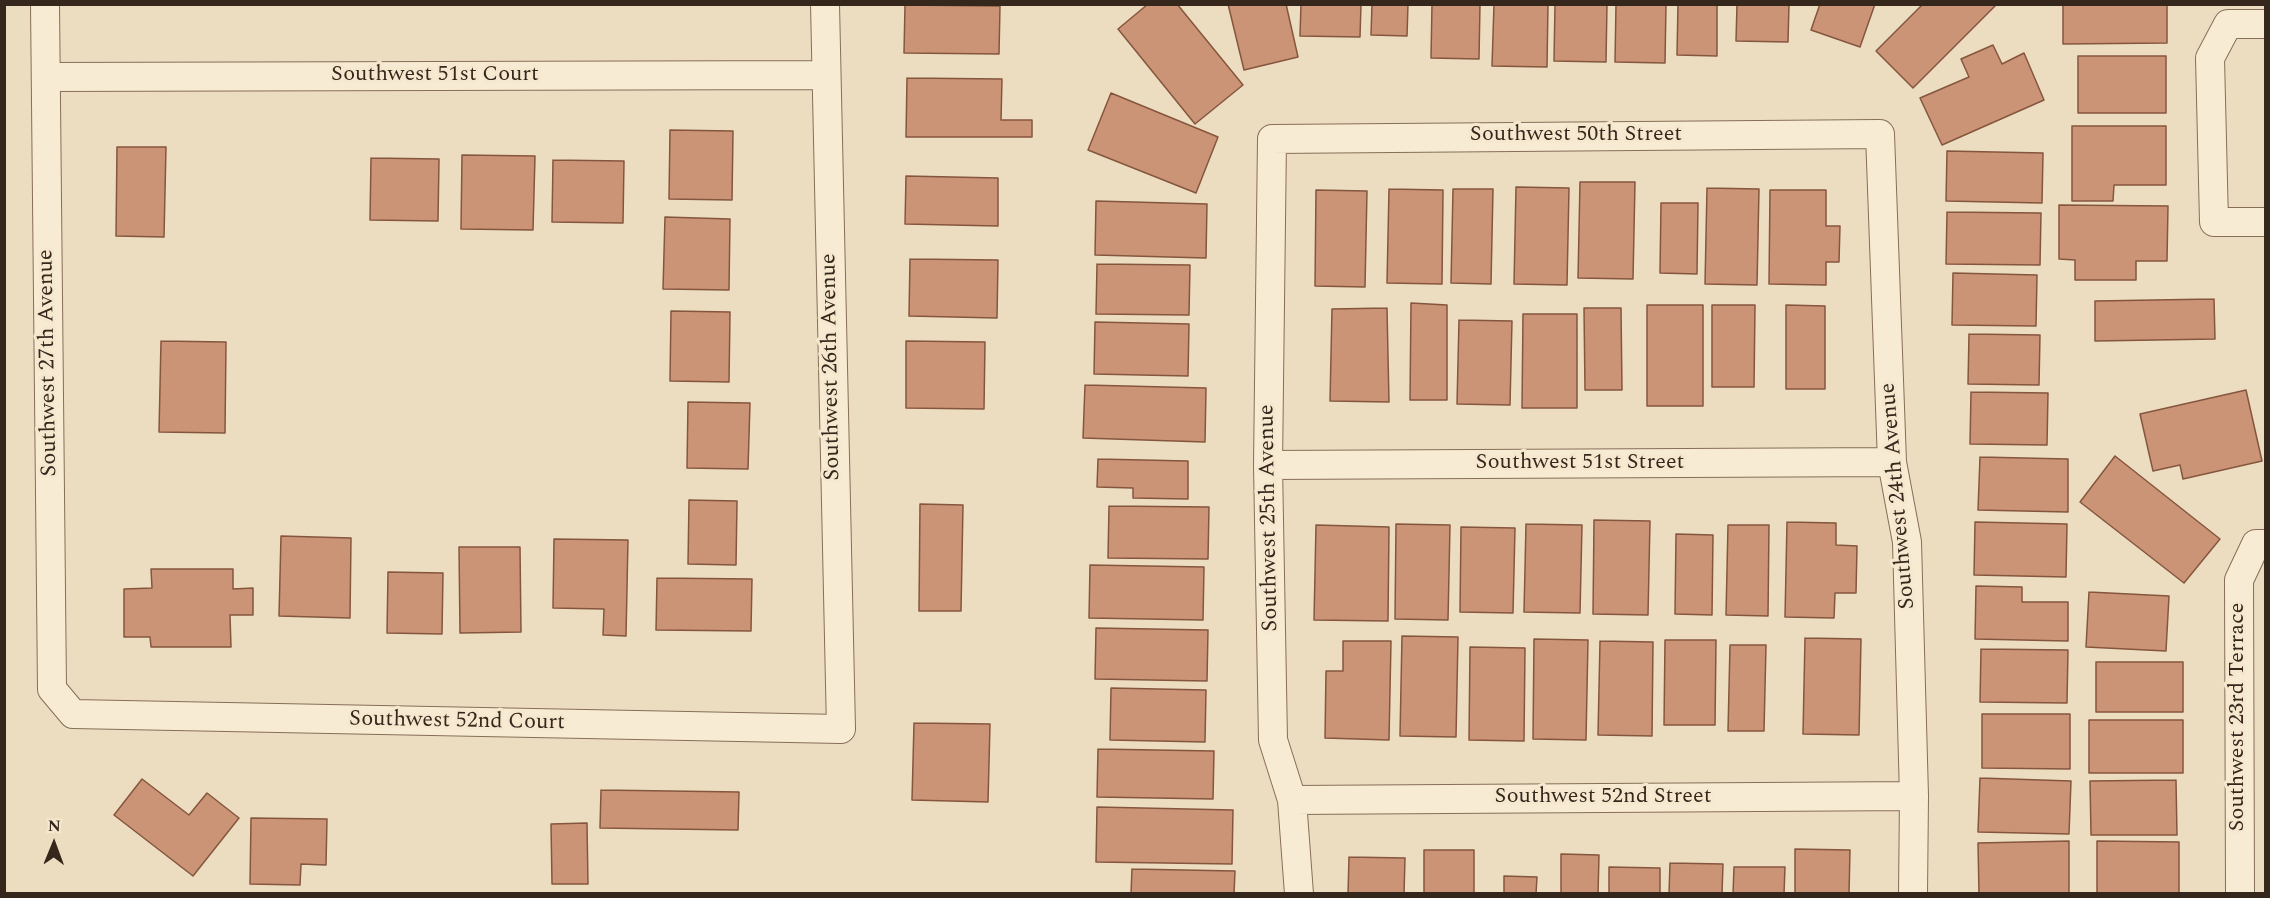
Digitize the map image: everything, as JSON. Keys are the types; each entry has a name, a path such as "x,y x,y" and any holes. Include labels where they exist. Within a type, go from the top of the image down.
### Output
{"street":[{"name":"Southwest 27th Avenue","path":"45,4 52,689 73,714"},
{"name":"Southwest 26th Avenue","path":"825,4 841,729"},
{"path":"2265,24 2228,24 2210,58 2214,222 2265,222"},
{"name":"Southwest 51st Court","path":"46,77 825,75"},
{"name":"Southwest 50th Street","path":"1272,139 1880,134"},
{"name":"Southwest 24th Avenue","path":"1880,134 1892,462 1908,542 1914,796 1913,894"},
{"name":"Southwest 25th Avenue","path":"1272,139 1268,465 1273,740 1292,800 1299,894"},
{"name":"Southwest 51st Street","path":"1268,465 1892,462"},
{"name":"Southwest 23rd Terrace","path":"2240,894 2239,580 2261,544"},
{"name":"Southwest 52nd Court","path":"73,714 841,729"},
{"name":"Southwest 52nd Street","path":"1292,800 1914,796"}],"building":[{"path":"1148,4 1177,4 1243,85 1195,124 1118,29"},
{"path":"1228,4 1286,4 1298,57 1244,70"},
{"path":"1301,4 1361,4 1360,37 1300,36"},
{"path":"1372,4 1408,4 1407,36 1371,35"},
{"path":"1432,4 1480,4 1479,59 1431,58"},
{"path":"1494,4 1548,4 1547,67 1492,66"},
{"path":"1555,4 1607,4 1606,62 1554,61"},
{"path":"1616,4 1666,4 1665,63 1615,62"},
{"path":"1678,4 1717,4 1717,56 1677,55"},
{"path":"1737,4 1789,4 1788,42 1736,41"},
{"path":"1820,4 1875,4 1860,47 1811,30"},
{"path":"1923,4 1996,5 1913,88 1876,51"},
{"path":"2063,4 2167,4 2167,43 2063,44"},
{"path":"905,5 1000,6 999,54 904,53"},
{"path":"1993,45 2002,64 2024,53 2044,100 1942,145 1920,98 1969,77 1961,59"},
{"path":"2078,56 2166,56 2166,113 2078,113"},
{"path":"907,78 1002,79 1001,120 1032,120 1032,137 906,137"},
{"path":"1111,93 1218,137 1196,193 1088,150"},
{"path":"2072,126 2166,126 2166,185 2114,185 2113,201 2072,201"},
{"path":"670,130 733,131 732,200 669,199"},
{"path":"117,147 166,147 164,237 116,236"},
{"path":"1947,151 2043,153 2042,203 1946,201"},
{"path":"462,155 535,156 533,230 461,229"},
{"path":"371,158 439,159 438,221 370,220"},
{"path":"553,160 624,161 623,223 552,222"},
{"path":"906,176 998,178 998,226 905,224"},
{"path":"1580,182 1635,182 1633,279 1578,278"},
{"path":"1516,187 1569,188 1567,285 1514,284"},
{"path":"1707,188 1759,189 1757,285 1705,284"},
{"path":"1389,189 1443,190 1442,284 1387,283"},
{"path":"1453,189 1493,189 1491,284 1451,283"},
{"path":"1316,190 1367,191 1365,287 1315,286"},
{"path":"1770,190 1826,190 1826,226 1840,226 1839,262 1826,262 1826,285 1769,284"},
{"path":"1096,201 1207,204 1206,258 1095,255"},
{"path":"1661,203 1698,203 1697,274 1660,273"},
{"path":"2059,205 2168,206 2167,261 2136,261 2136,280 2075,280 2075,260 2059,259"},
{"path":"1947,212 2041,213 2040,265 1946,264"},
{"path":"665,217 730,219 729,290 663,289"},
{"path":"910,259 998,260 997,318 909,316"},
{"path":"1097,264 1190,265 1189,315 1096,314"},
{"path":"1953,273 2037,275 2036,326 1952,325"},
{"path":"2214,299 2215,339 2095,341 2095,301"},
{"path":"1411,303 1447,305 1447,400 1410,400"},
{"path":"1647,305 1703,305 1703,406 1647,406"},
{"path":"1712,305 1755,305 1754,387 1712,387"},
{"path":"1786,305 1825,306 1825,389 1786,389"},
{"path":"1387,308 1389,402 1330,401 1332,309"},
{"path":"1584,308 1621,308 1622,390 1585,390"},
{"path":"671,311 730,312 729,382 670,381"},
{"path":"1523,314 1577,314 1577,408 1522,408"},
{"path":"1459,320 1512,321 1510,405 1457,404"},
{"path":"1095,322 1189,324 1188,376 1094,374"},
{"path":"1969,334 2040,335 2039,385 1968,384"},
{"path":"161,341 226,342 225,433 159,432"},
{"path":"906,341 985,342 984,409 906,408"},
{"path":"1085,385 1206,388 1205,442 1083,438"},
{"path":"2246,390 2262,461 2183,479 2180,465 2153,471 2140,414"},
{"path":"1971,392 2048,393 2047,445 1970,444"},
{"path":"688,402 750,403 748,469 687,468"},
{"path":"2115,456 2220,539 2184,583 2080,502"},
{"path":"1980,457 2068,459 2068,512 1978,510"},
{"path":"1098,459 1188,461 1188,499 1133,498 1133,488 1097,487"},
{"path":"689,500 737,501 736,565 688,564"},
{"path":"920,504 963,505 961,611 919,611"},
{"path":"1109,506 1209,507 1208,559 1108,558"},
{"path":"1594,520 1650,521 1648,615 1593,614"},
{"path":"1787,522 1836,523 1836,545 1857,546 1856,593 1835,593 1834,618 1785,617"},
{"path":"1975,522 2067,524 2066,577 1974,575"},
{"path":"1396,524 1450,525 1448,620 1395,619"},
{"path":"1526,524 1582,525 1580,613 1524,612"},
{"path":"1316,525 1389,527 1388,621 1314,620"},
{"path":"1728,525 1769,525 1768,616 1726,615"},
{"path":"1461,527 1515,528 1513,613 1460,612"},
{"path":"1676,534 1713,535 1712,615 1675,614"},
{"path":"281,536 351,538 350,618 279,616"},
{"path":"554,539 628,540 626,636 603,635 604,609 553,608"},
{"path":"459,547 520,547 521,632 460,633"},
{"path":"1090,565 1204,567 1203,620 1089,618"},
{"path":"151,569 233,569 233,589 253,588 253,615 230,615 231,647 151,647 150,637 124,637 124,589 152,588"},
{"path":"388,572 443,573 442,634 387,633"},
{"path":"657,578 752,579 751,631 656,630"},
{"path":"1976,586 2022,587 2022,602 2068,602 2068,641 1975,639"},
{"path":"2089,592 2169,596 2166,651 2086,647"},
{"path":"1096,628 1208,630 1207,681 1095,679"},
{"path":"1402,636 1458,637 1456,737 1400,736"},
{"path":"1805,638 1861,639 1859,735 1803,734"},
{"path":"1534,639 1588,640 1586,740 1533,739"},
{"path":"1665,640 1716,640 1715,725 1664,725"},
{"path":"1343,641 1391,641 1389,740 1325,738 1326,671 1343,671"},
{"path":"1600,641 1653,642 1652,736 1598,735"},
{"path":"1730,645 1766,645 1764,731 1728,731"},
{"path":"1470,647 1525,648 1524,741 1469,740"},
{"path":"1981,649 2068,650 2067,703 1980,702"},
{"path":"2096,662 2183,662 2183,712 2096,712"},
{"path":"1111,688 1206,690 1205,742 1110,740"},
{"path":"1982,714 2070,714 2070,769 1982,768"},
{"path":"2089,720 2183,720 2183,773 2089,773"},
{"path":"914,723 990,724 988,802 912,800"},
{"path":"1098,749 1214,751 1213,799 1097,797"},
{"path":"1980,778 2071,781 2069,834 1978,832"},
{"path":"142,779 189,815 207,793 239,818 193,876 114,815"},
{"path":"2176,780 2177,835 2091,835 2090,781"},
{"path":"601,790 739,792 738,830 600,828"},
{"path":"1097,807 1233,810 1232,864 1096,862"},
{"path":"251,818 327,819 326,865 301,864 300,885 250,884"},
{"path":"587,823 588,884 552,884 551,824"},
{"path":"2069,841 2069,894 1979,894 1978,843"},
{"path":"2097,841 2179,842 2179,894 2097,894"},
{"path":"1795,849 1850,850 1849,894 1795,894"},
{"path":"1424,850 1474,850 1474,894 1424,894"},
{"path":"1561,854 1599,855 1598,894 1561,894"},
{"path":"1349,857 1405,858 1404,894 1348,894"},
{"path":"1670,863 1723,864 1722,894 1669,894"},
{"path":"1609,867 1660,868 1660,894 1609,894"},
{"path":"1734,867 1785,867 1784,894 1733,894"},
{"path":"1132,869 1235,871 1234,894 1131,894"},
{"path":"1504,876 1537,877 1536,894 1504,894"}]}
